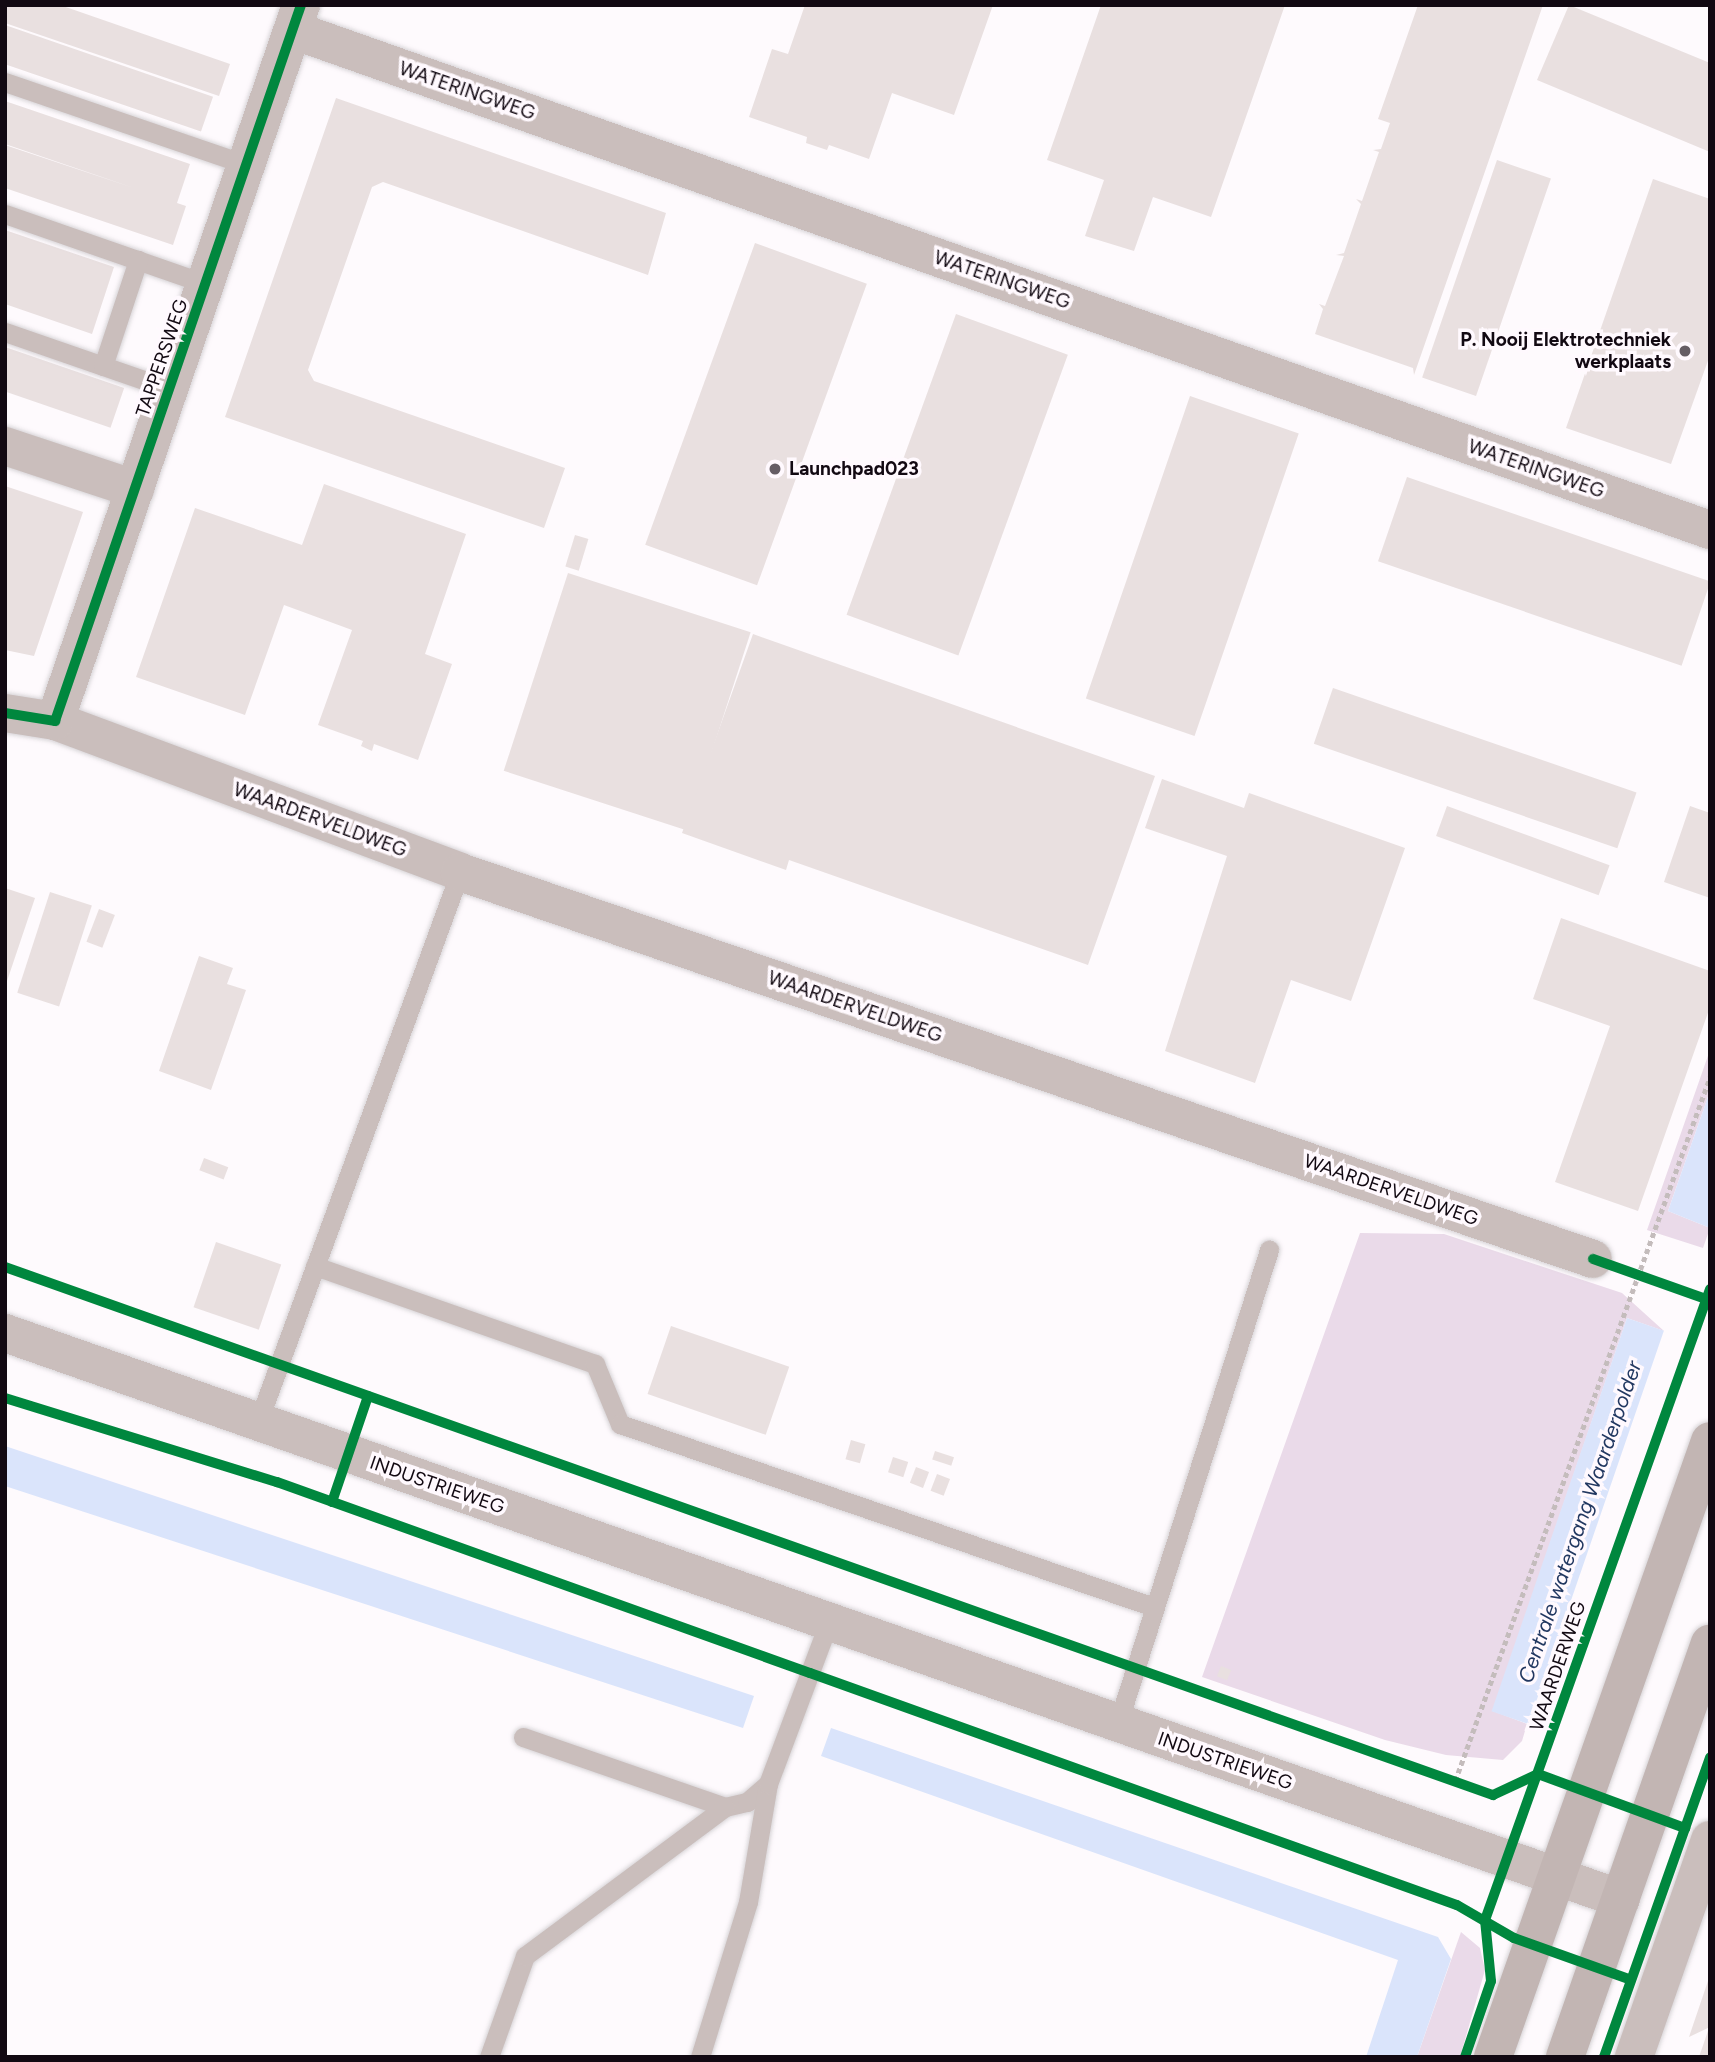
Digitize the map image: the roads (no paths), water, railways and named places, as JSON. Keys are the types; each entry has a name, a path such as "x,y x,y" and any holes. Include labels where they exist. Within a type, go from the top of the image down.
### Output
{"main road":[{"path":"1493,2057 1710,1441"},
{"path":"1565,2057 1710,1644"}],"street":[{"name":"TAPPERSWEG","path":"55,721 297,18"},
{"name":"WATERINGWEG","path":"297,18 1710,530"},
{"path":"5,446 135,489"},
{"name":"WAARDERVELDWEG","path":"5,713 55,721 460,872 1593,1259"},
{"name":"INDUSTRIEWEG","path":"5,1333 1621,1899"},
{"path":"1634,2057 1710,1840"}],"lane":[{"path":"5,82 247,165"},
{"path":"5,214 206,284"},
{"path":"103,366 138,260"},
{"path":"5,332 170,389"},
{"path":"258,1422 460,872"},
{"path":"1118,1723 1269,1250"},
{"path":"315,1266 594,1364 620,1424 1154,1607"},
{"path":"700,2057 748,1902 768,1784 829,1622"},
{"path":"523,1737 725,1807"},
{"path":"489,2057 525,1956 725,1807 747,1802 768,1784"}],"water":[{"path":"1710,1091 1710,1228 1668,1211"},
{"name":"Centrale watergang Waarderpolder","path":"1627,1318 1664,1331 1528,1724 1492,1711"},
{"path":"5,1446 754,1696 743,1728 5,1486"},
{"path":"831,1728 1438,1937 1451,1959 1417,2057 1366,2057 1398,1960 821,1756"}],"place":[{"name":"P. Nooij Elektrotechniek werkplaats","path":"1685,351"},
{"name":"Launchpad023","path":"775,469"}]}
